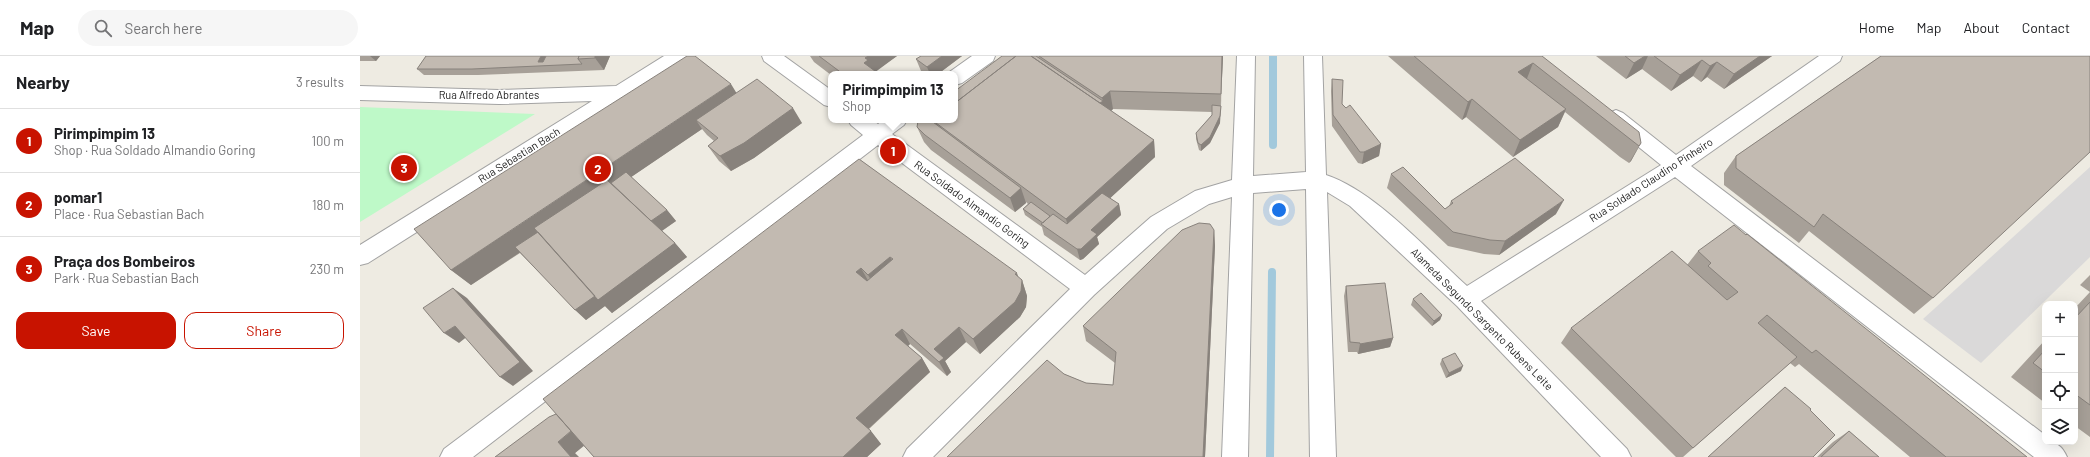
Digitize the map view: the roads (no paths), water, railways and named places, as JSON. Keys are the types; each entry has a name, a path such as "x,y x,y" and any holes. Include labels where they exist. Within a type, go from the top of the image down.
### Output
{"street":[{"name":"Rua Sebastian Bach","path":"360,256 678,56"},
{"path":"771,56 828,98"},
{"path":"958,76 986,56"},
{"path":"1235,457 1246,56"},
{"path":"1313,56 1323,457"},
{"name":"Rua Soldado Claudino Pinheiro","path":"1465,298 1676,166 1833,56"},
{"name":"Rua Alfredo Abrantes","path":"360,93 499,97 617,93"},
{"path":"1602,107 1676,166 2054,457"},
{"name":"Rua Soldado Almandio Goring","path":"862,123 1086,288"},
{"path":"453,457 894,123"},
{"path":"916,457 1086,288 1159,223 1202,197 1243,185 1316,180"},
{"name":"Alameda Segundo Sargento Rubens Leite","path":"1316,180 1334,186 1357,200 1465,298 1618,457"}],"waterway":[{"path":"1273,56 1273,145"},
{"path":"1270,457 1272,272"}],"place":[{"name":"Pirimpimpim 13","path":"893,151"},
{"name":"Praça dos Bombeiros","path":"404,168"},
{"name":"pomar1","path":"598,169"}]}
